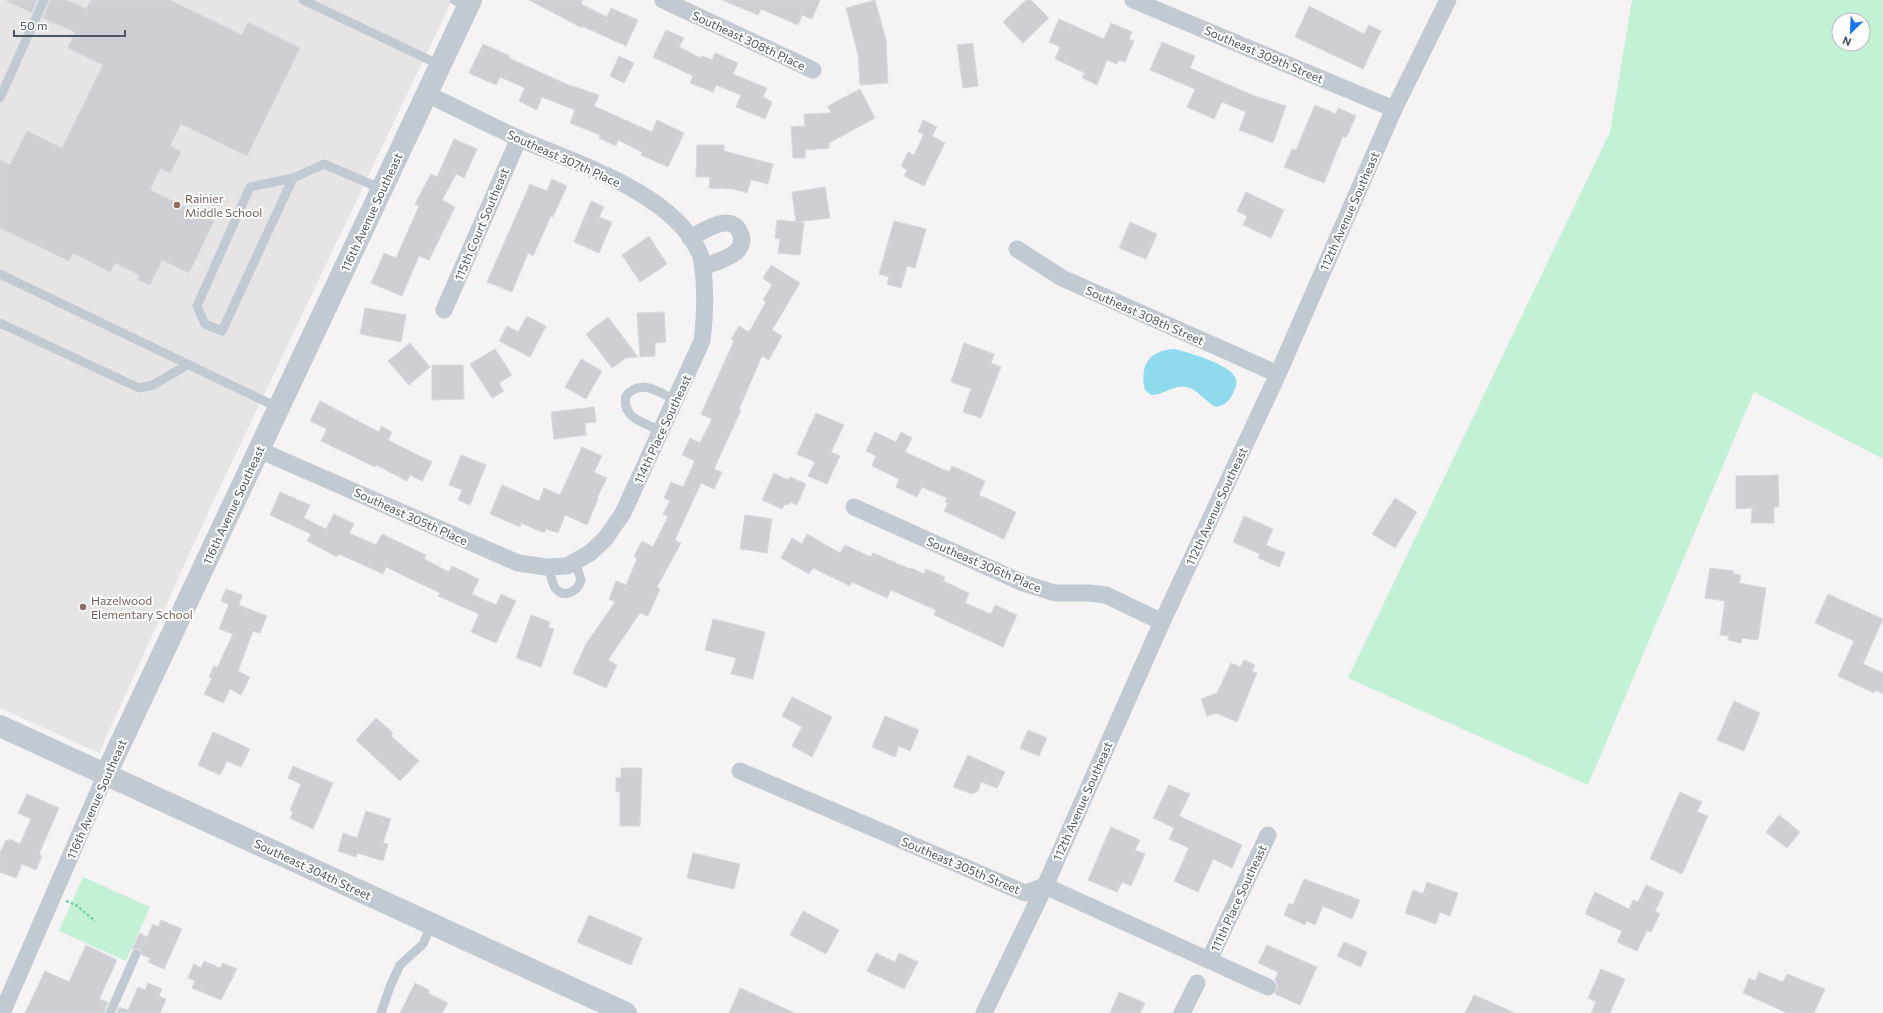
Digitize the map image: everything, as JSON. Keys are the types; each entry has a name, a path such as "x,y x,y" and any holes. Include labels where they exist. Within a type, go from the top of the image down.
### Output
{"street":[{"name":"Southeast 308th Place","path":"663,0 813,70"},
{"name":"Southeast 309th Street","path":"1133,0 1394,109"},
{"name":"112th Avenue Southeast","path":"984,1013 1045,886 1162,622 1278,374 1394,109 1448,0"},
{"name":"116th Avenue Southeast","path":"2,1013 106,774 427,94 440,65 464,2"},
{"name":"Southeast 307th Place","path":"427,94 519,138 634,189 670,214 690,238 702,261"},
{"name":"115th Court Southeast","path":"444,310 519,138"},
{"path":"690,238 723,222 736,226 740,231 742,238 738,250 733,255 702,261"},
{"name":"Southeast 308th Street","path":"1017,249 1062,278 1278,374"},
{"name":"114th Place Southeast","path":"571,563 590,553 605,539 623,513 702,341 706,311 702,261"},
{"name":"Southeast 305th Place","path":"259,450 518,563 549,567 571,563"},
{"name":"Southeast 306th Place","path":"854,507 1038,588 1055,593 1089,593 1106,595 1162,622"},
{"name":"Southeast 304th Street","path":"0,726 626,1013"},
{"name":"Southeast 305th Street","path":"740,771 1025,893 1045,886"},
{"name":"111th Place Southeast","path":"1209,960 1268,835"},
{"path":"1045,886 1268,987"},
{"path":"1182,1013 1197,983"}],"lane":[{"path":"0,98 44,0"},
{"path":"302,0 440,65"},
{"path":"293,178 222,331 206,324 197,306 250,187 293,178 324,164 382,189"},
{"path":"0,274 279,408"},
{"path":"0,323 139,388 153,385 187,365"},
{"path":"661,431 629,415 626,409 626,396 636,387 642,386 675,400"},
{"path":"549,567 556,589 561,592 572,593 576,590 581,580 571,563"},
{"path":"380,1013 400,965 423,944 432,924"},
{"path":"110,1013 136,954"}],"path":[{"path":"53,895 76,905 95,921"}],"shaded area":[{"name":"Rainier Middle School","path":"0,0 452,0 211,506 99,753 0,708"}],"green space":[{"path":"1632,0 1883,0 1883,459 1754,392 1588,785 1348,678 1610,132"},
{"path":"83,877 150,907 126,961 59,931"}],"water":[{"path":"1175,349 1209,360 1233,374 1236,379 1236,385 1227,402 1216,407 1194,390 1184,386 1155,395 1151,395 1145,390 1144,374 1148,361 1158,352"}],"building":[{"path":"5,0 37,0 32,13"},
{"path":"50,0 67,0 86,9 91,0 170,0 242,35 248,22 300,48 247,156 181,124 170,146 181,152 170,173 160,168 150,190 214,221 189,273 162,260 150,285 137,279 139,275 115,263 110,272 73,253 69,261 0,228 0,160 10,165 27,131 62,148 103,65 68,48 75,32 43,18"},
{"path":"529,0 583,0 581,4 607,17 611,8 638,20 626,46 582,26 582,28"},
{"path":"722,0 820,0 812,19 802,15 798,25 761,9 758,15"},
{"path":"875,0 886,40 888,83 860,85 858,54 846,8"},
{"path":"1026,0 1031,0 1049,18 1023,43 1003,22"},
{"path":"1309,6 1364,34 1369,25 1381,31 1363,69 1295,37"},
{"path":"1059,19 1104,39 1111,23 1132,32 1129,39 1134,41 1125,62 1119,60 1117,64 1107,60 1097,85 1082,78 1085,73 1055,59 1060,47 1049,42"},
{"path":"666,30 684,38 679,47 701,58 702,56 712,60 715,53 738,63 733,74 767,88 763,97 772,102 765,119 736,107 741,95 716,85 713,92 690,83 693,76 653,57"},
{"path":"1162,42 1195,56 1190,68 1252,95 1286,106 1273,143 1239,130 1246,112 1222,102 1214,119 1187,107 1195,89 1150,70"},
{"path":"973,43 978,86 963,88 957,45"},
{"path":"483,44 510,56 509,58 566,84 599,95 594,106 652,132 657,120 684,133 668,167 641,155 642,152 618,140 616,146 599,138 600,135 570,123 575,110 542,97 537,110 519,101 525,88 500,77 496,85 469,73"},
{"path":"619,56 634,63 624,83 610,76"},
{"path":"860,89 875,118 829,143 829,148 805,150 805,158 793,158 791,127 805,126 804,114 831,113 828,106"},
{"path":"1315,105 1336,114 1338,108 1356,116 1346,138 1343,136 1324,183 1284,167 1292,149 1296,150"},
{"path":"923,120 937,127 932,136 945,143 924,186 904,176 907,170 901,166 908,152 914,155 924,134 918,132"},
{"path":"454,139 477,149 464,178 456,174 442,200 455,207 429,260 419,256 402,296 371,283 384,253 396,258 419,206 415,204 431,174 437,177"},
{"path":"697,145 724,145 724,151 773,164 768,184 751,180 747,193 733,189 709,188 710,177 696,177"},
{"path":"552,179 567,186 553,217 551,216 533,256 528,253 512,292 487,282 530,184 547,191"},
{"path":"825,187 830,218 797,222 804,223 800,255 778,253 780,239 775,238 777,220 796,222 792,192"},
{"path":"1246,192 1284,210 1271,238 1243,225 1247,216 1237,211"},
{"path":"591,201 604,207 599,217 612,222 599,253 574,242"},
{"path":"894,221 926,229 915,268 907,266 901,288 887,284 889,277 879,274"},
{"path":"1130,222 1157,234 1146,259 1119,248"},
{"path":"649,236 667,264 640,282 622,255"},
{"path":"771,265 800,283 772,330 782,336 769,360 762,356 739,409 741,410 714,469 722,472 714,489 701,483 675,540 681,543 657,587 660,589 648,616 640,613 608,660 617,665 606,688 573,673 586,644 615,602 609,599 616,581 626,585 637,559 634,556 642,541 653,547 668,517 663,514 670,501 664,498 671,482 683,487 695,461 682,455 690,438 700,443 712,419 701,414 734,341 731,339 739,326 749,332 766,302 763,300 772,285 763,278"},
{"path":"365,308 406,315 401,342 360,334"},
{"path":"664,312 666,342 655,343 655,356 640,357 637,313"},
{"path":"527,316 546,326 530,357 499,341 507,326 518,332"},
{"path":"608,317 638,357 626,358 612,368 586,334"},
{"path":"410,343 430,367 409,385 388,361"},
{"path":"964,343 994,354 991,363 1001,367 981,418 963,412 971,389 951,382"},
{"path":"495,349 512,375 499,383 504,391 492,398 470,364"},
{"path":"581,359 602,371 586,399 565,387"},
{"path":"432,365 463,365 464,399 432,400"},
{"path":"320,401 379,432 381,426 392,432 388,440 432,462 422,481 410,475 407,481 376,465 375,467 321,441 327,429 310,421"},
{"path":"594,407 596,422 585,423 586,435 554,439 551,412"},
{"path":"816,413 844,425 831,452 840,456 827,484 808,476 815,462 797,454"},
{"path":"875,432 896,442 901,432 912,438 905,452 949,472 952,466 985,481 979,495 1016,512 1004,539 944,511 948,503 945,502 947,498 922,487 917,497 896,487 899,479 872,466 876,456 866,451"},
{"path":"582,447 602,456 594,472 607,478 597,498 598,499 587,525 565,515 558,533 546,529 544,533 521,523 520,527 490,514 502,485 539,501 544,488 560,495"},
{"path":"461,455 486,465 470,505 458,500 462,490 449,485"},
{"path":"774,473 788,480 790,477 806,484 797,505 790,502 789,505 785,504 782,509 762,500"},
{"path":"1778,475 1779,507 1774,507 1774,523 1751,523 1752,508 1736,509 1736,476"},
{"path":"280,492 310,505 304,518 326,529 334,514 354,524 349,533 376,545 382,534 426,555 424,559 449,572 452,566 479,579 472,594 496,605 501,594 516,601 496,643 471,632 479,614 438,596 440,593 386,567 383,574 339,554 337,557 307,541 311,534 270,515"},
{"path":"1395,498 1417,512 1395,548 1372,534"},
{"path":"745,515 772,519 767,553 740,549"},
{"path":"1244,516 1273,529 1266,545 1285,553 1279,567 1258,558 1260,554 1233,542"},
{"path":"807,534 840,553 845,545 871,557 873,553 924,574 926,569 945,577 943,581 969,593 965,603 991,614 995,605 1017,615 1003,647 934,615 936,610 891,590 887,598 852,582 850,586 813,568 809,574 781,558 792,538 802,544"},
{"path":"1710,568 1734,571 1733,574 1741,575 1739,583 1766,588 1758,640 1742,638 1741,643 1728,640 1729,636 1720,635 1725,601 1705,598"},
{"path":"226,589 242,595 239,605 267,616 260,633 253,631 238,671 250,677 241,695 230,689 223,703 204,694 212,678 209,677 214,666 217,668 233,634 219,629 229,604 221,601"},
{"path":"1828,594 1883,619 1863,664 1883,673 1883,694 1875,690 1874,693 1838,676 1854,641 1815,623"},
{"path":"531,615 550,622 548,627 554,629 541,667 516,658"},
{"path":"713,619 765,632 753,679 731,674 736,658 705,650"},
{"path":"1244,660 1255,665 1252,671 1257,673 1237,722 1216,713 1207,716 1201,699 1217,693 1231,663 1240,667"},
{"path":"792,697 832,717 812,757 792,746 802,727 782,716"},
{"path":"1734,701 1760,713 1744,751 1717,740"},
{"path":"885,716 919,730 910,751 899,746 895,757 872,747"},
{"path":"376,718 393,733 391,736 419,761 400,781 356,740"},
{"path":"1028,730 1047,738 1039,756 1020,748"},
{"path":"213,732 250,749 241,767 227,761 220,775 198,765"},
{"path":"968,755 1005,772 997,788 981,782 978,791 972,794 953,787"},
{"path":"293,766 333,783 313,829 290,818 293,812 290,810 301,784 288,778"},
{"path":"621,768 642,768 640,826 620,826 620,792 616,792 616,778 621,778"},
{"path":"1169,785 1190,794 1179,816 1242,845 1232,868 1213,859 1198,892 1174,881 1189,848 1169,839 1174,828 1153,818"},
{"path":"1680,792 1702,802 1697,812 1708,816 1682,874 1650,859"},
{"path":"27,794 59,808 39,854 42,856 36,870 22,864 16,878 0,872 0,853 6,840 9,841 10,839 20,844 31,819 18,813"},
{"path":"366,811 391,819 383,843 388,844 383,861 357,853 356,857 338,851 343,833 357,838"},
{"path":"1779,815 1800,832 1787,848 1766,832"},
{"path":"1111,827 1140,840 1135,850 1145,854 1131,886 1122,882 1117,892 1088,880"},
{"path":"693,853 740,864 734,889 687,878"},
{"path":"1304,879 1360,900 1352,919 1323,906 1315,925 1306,921 1305,925 1284,915 1289,903 1293,905"},
{"path":"1427,882 1458,893 1450,916 1440,912 1436,924 1405,913 1413,890 1423,894"},
{"path":"1646,885 1664,893 1655,911 1660,914 1651,932 1647,931 1637,951 1617,942 1622,931 1585,914 1595,892 1629,909 1633,900 1638,902"},
{"path":"803,911 839,930 826,954 790,935"},
{"path":"589,915 642,938 631,965 577,942"},
{"path":"161,920 182,929 164,969 148,962 150,958 142,955 139,949 132,949 140,933 147,937 153,924 158,927"},
{"path":"1344,942 1367,952 1361,967 1337,956"},
{"path":"86,945 117,960 99,999 108,1002 104,1013 25,1013 45,971 69,982"},
{"path":"1267,945 1317,967 1300,1005 1275,994 1278,986 1275,980 1278,972 1258,963"},
{"path":"876,953 895,962 899,953 918,962 904,989 867,971"},
{"path":"204,961 220,968 223,963 237,969 221,1000 192,988 195,981 188,978 194,964 201,968"},
{"path":"1601,969 1625,979 1610,1013 1591,1013 1596,1002 1588,998"},
{"path":"1759,972 1783,982 1787,974 1825,989 1814,1013 1787,1013 1743,993 1749,978 1755,981"},
{"path":"148,983 162,989 159,996 166,999 160,1013 117,1013 119,1007 128,1010 138,987 145,990"},
{"path":"415,983 429,990 428,993 448,1003 442,1013 400,1013"},
{"path":"740,988 795,1013 729,1013"},
{"path":"1119,992 1145,1003 1140,1013 1110,1013"},
{"path":"1474,995 1515,1013 1465,1013"}],"place":[{"name":"Rainier Middle School","path":"177,205"},
{"name":"Hazelwood Elementary School","path":"83,607"}]}
